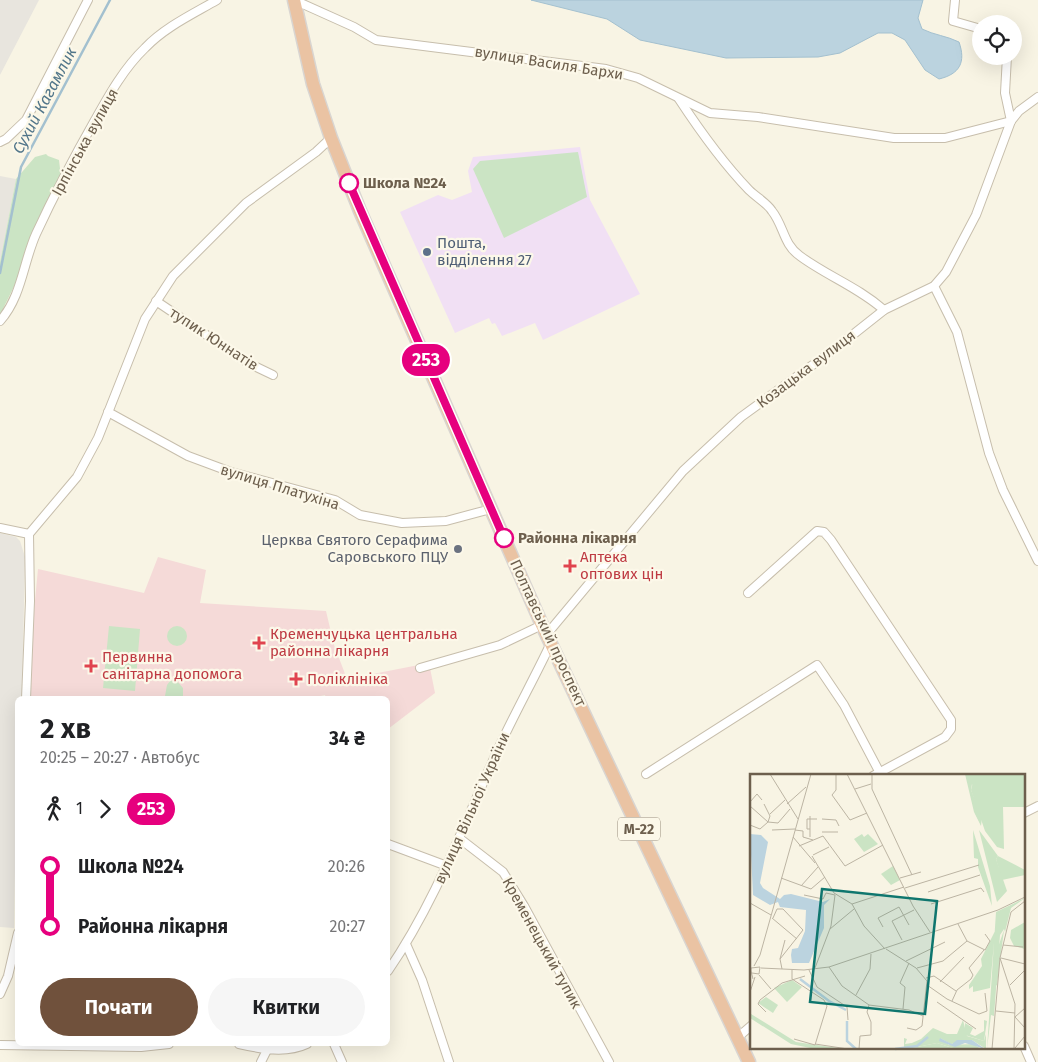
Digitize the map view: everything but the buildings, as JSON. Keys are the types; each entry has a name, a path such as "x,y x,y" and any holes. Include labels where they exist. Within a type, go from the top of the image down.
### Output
{"highway":[{"name":"Полтавський проспект","path":"294,0 313,84 330,138 547,634 748,1062"}],"street":[{"path":"0,142 6,139 26,120 88,0"},
{"name":"Ірпінська вулиця","path":"0,321 6,314 22,281 35,237 48,208 72,160 113,89 144,48 165,30 217,0"},
{"name":"вулиця Василя Бархи","path":"294,0 376,40 606,69 638,78 710,113 758,117 894,138 944,138 1011,121"},
{"path":"955,0 953,21 972,27"},
{"path":"1007,65 1005,93 1011,121"},
{"name":"Козацька вулиця","path":"547,634 659,498 741,417 836,348 884,310 934,286 946,272 976,214 1011,121 1018,111 1038,97"},
{"path":"679,99 701,132 728,165 750,190 772,210 789,246 800,256 869,296 884,310"},
{"path":"26,696 30,601 29,534 77,477 98,438 145,319 173,276 246,203 316,152 330,138"},
{"path":"934,286 957,332 972,393 996,472 1038,561"},
{"name":"тупик Юннатів","path":"156,301 248,363 272,375"},
{"name":"вулиця Платухіна","path":"108,412 188,456 231,472 335,500 360,516 402,524 437,522 492,509"},
{"path":"0,528 29,534"},
{"path":"646,774 817,665 844,705 878,774 945,737 951,729 951,720 824,532 817,531 748,593"},
{"path":"420,668 500,645 547,634"},
{"name":"вулиця Вільної України","path":"390,967 406,944 447,866 547,634"},
{"path":"1026,812 1038,806"},
{"name":"Кременецький тупик","path":"459,838 503,872 524,906 609,1062"},
{"path":"390,845 447,866"},
{"path":"406,944 422,980 449,1062"},
{"path":"0,994 8,976 15,946"},
{"path":"737,1038 750,1027"},
{"path":"0,1045 15,1045"},
{"path":"47,1046 141,1048 155,1046"},
{"path":"248,1046 267,1050 303,1046"},
{"path":"335,1046 342,1062"},
{"path":"261,1062 267,1050"},
{"path":"1026,1050 1031,1062"}],"shaded area":[{"path":"0,0 39,0 0,75"},
{"path":"580,147 590,200 640,294 543,340 535,323 502,336 495,323 492,324 489,318 455,333 400,212 438,195 452,200 472,192 468,171 473,157"},
{"path":"0,176 16,179 0,262"},
{"path":"0,533 16,537 20,541 25,557 22,696 15,696 14,928 0,927"},
{"name":"Кременчуцька центральна районна лікарня","path":"158,557 206,570 200,603 326,611 334,645 347,679 429,663 435,693 390,727 390,696 31,696 32,632 38,569 144,593"}],"green space":[{"path":"578,152 587,197 504,238 473,169 480,161"},
{"path":"46,154 59,160 61,177 22,270 0,315 0,262 16,179 35,157"},
{"path":"109,626 140,629 135,691 103,688"},
{"path":"177,626 184,629 187,636 184,643 177,646 170,643 167,636 170,629"},
{"path":"176,680 183,688 183,696 165,696 167,685 170,681"}],"water":[{"path":"531,0 923,0 918,18 922,29 959,42 962,56 959,66 952,74 939,79 925,70 905,40 892,33 878,33 840,53 818,57 726,58 640,40 607,19"}],"waterway":[{"name":"Сухий Кагамлик","path":"0,273 21,167 110,0"}],"bus line":[{"name":"253","path":"349,183 504,538"}],"place":[{"name":"Школа №24","path":"349,183"},
{"name":"Пошта, відділення 27","path":"427,252"},
{"name":"Районна лікарня","path":"504,538"},
{"name":"Церква Святого Серафима Саровського ПЦУ","path":"458,549"},
{"name":"Аптека оптових цін","path":"570,566"},
{"name":"Кременчуцька центральна районна лікарня","path":"259,643"},
{"name":"Первинна санітарна допомога","path":"91,666"},
{"name":"Поліклініка","path":"296,679"}]}
